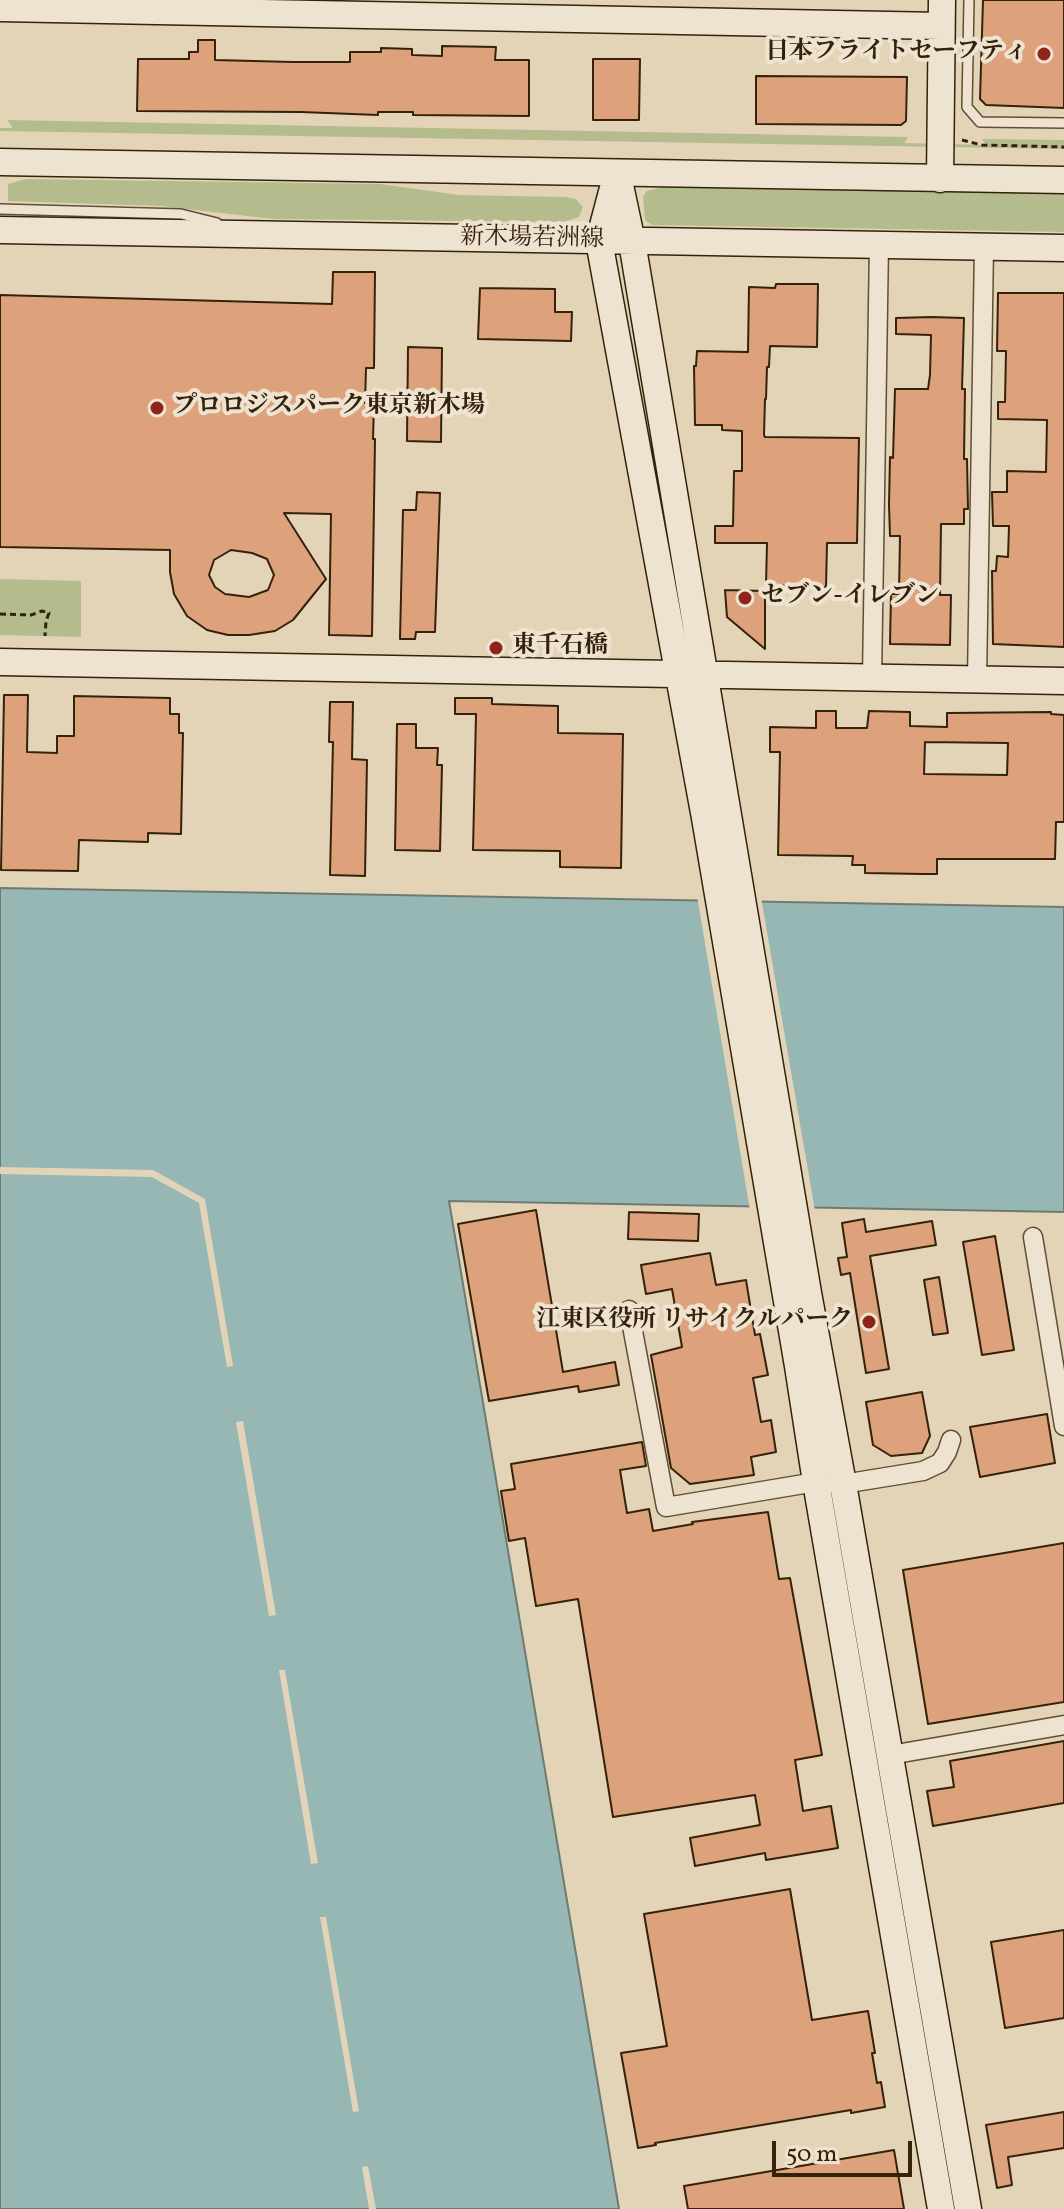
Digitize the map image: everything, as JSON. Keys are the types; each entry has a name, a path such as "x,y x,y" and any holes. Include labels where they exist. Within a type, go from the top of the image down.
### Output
{"street":[{"path":"940,179 942,0"},
{"path":"0,8 941,26"},
{"path":"0,162 1064,180"},
{"path":"617,173 599,241 691,675 717,818 797,1293 816,1482 941,2209"},
{"path":"617,173 632,242 691,675"},
{"name":"新木場若洲線","path":"0,230 1064,248"},
{"path":"872,678 879,244"},
{"path":"977,679 984,247"},
{"path":"0,662 1064,681"},
{"path":"1033,1237 1064,1426"},
{"path":"797,1293 843,1484 968,2209"},
{"path":"629,1310 666,1507 816,1482 843,1484 923,1471 940,1463 951,1440"},
{"path":"890,1755 1064,1725"},
{"path":"933,2162 960,2157"}],"lane":[{"path":"969,0 967,107 980,122 1064,123"},
{"path":"0,209 181,214 263,234"}],"path":[{"path":"959,139 982,145 1064,147"},
{"path":"0,614 49,613 45,636"}],"green space":[{"path":"7,120 908,137 904,143 986,145 982,139 1064,140 1064,149 0,131 0,128 13,128"},
{"path":"26,179 380,184 459,195 565,197 576,199 583,207 579,217 564,222 273,219 161,206 8,201 8,184"},
{"path":"670,185 1064,191 1064,232 652,225 645,220 643,197 647,191"},
{"path":"0,579 81,581 81,637 0,635"}],"water":[{"path":"0,888 1064,907 1064,1212 449,1201 619,2209 0,2209"}],"pier":[{"path":"697,896 761,897 815,1211 750,1210"},
{"path":"0,1167 153,1170 205,1199 233,1366 227,1367 199,1203 152,1177 0,1174"},
{"path":"243,1421 276,1615 269,1616 236,1422"},
{"path":"279,1670 285,1670 318,1863 311,1864"},
{"path":"320,1917 326,1917 359,2111 353,2112"},
{"path":"368,2166 376,2209 369,2209 362,2167"}],"building":[{"path":"983,0 1064,0 1064,108 986,105 980,99"},
{"path":"198,40 215,40 215,60 293,62 350,62 350,52 381,52 381,48 412,49 412,55 442,56 442,46 496,47 495,60 529,60 529,116 413,115 413,112 378,112 378,115 137,111 138,59 189,59 189,52 198,52"},
{"path":"593,59 640,59 639,120 593,120"},
{"path":"756,76 907,77 906,121 901,125 756,124"},
{"name":"プロロジスパーク東京新木場","path":"333,272 375,272 374,368 366,368 365,403 374,403 372,636 329,635 331,514 284,513 326,579 293,620 275,631 249,635 228,635 207,630 187,616 174,594 170,550 0,547 0,295 332,304","holes":["231,550 267,559 274,575 268,590 249,597 225,594 215,587 209,575 214,560"]},
{"path":"776,284 818,284 817,347 770,346 765,437 859,438 857,543 827,543 826,587 766,585 767,543 715,543 715,526 733,526 734,471 742,471 742,431 722,430 722,425 695,425 694,366 697,351 748,352 749,287 775,288"},
{"path":"480,288 555,289 555,312 572,312 571,341 478,339"},
{"path":"998,293 1064,293 1064,647 993,644 992,571 996,571 997,556 1008,557 1009,526 993,526 992,492 1007,492 1007,471 1046,472 1047,420 998,419 998,402 1005,402 1006,351 997,351"},
{"path":"896,318 964,318 962,389 965,389 964,459 967,459 968,509 964,509 964,524 941,524 940,595 951,595 950,645 890,644 891,594 899,594 900,536 890,536 889,505 895,389 928,389 931,335 896,334"},
{"path":"408,347 442,348 441,442 407,441"},
{"path":"417,492 440,493 435,632 416,632 415,639 400,639 403,510 416,510"},
{"path":"725,590 765,591 765,649 727,617"},
{"path":"4,695 28,695 27,752 57,753 57,736 74,736 74,696 170,698 170,714 179,714 179,733 183,733 181,834 148,833 148,842 79,840 78,871 1,870"},
{"path":"455,698 492,698 492,704 558,706 558,733 623,734 621,868 560,867 560,851 473,850 476,714 455,714"},
{"path":"330,702 353,702 352,759 367,760 365,876 330,875 333,742 329,742"},
{"path":"816,711 836,711 836,728 867,728 869,711 910,712 910,726 947,727 947,713 1051,712 1064,715 1064,822 1056,822 1055,859 937,859 937,874 923,874 865,873 865,865 852,865 853,856 778,855 780,752 770,752 770,727 816,728","holes":["925,742 1008,743 1007,775 924,774"]},
{"path":"397,724 416,724 416,748 438,748 437,765 442,765 440,851 395,850"},
{"path":"536,1210 563,1372 615,1362 619,1385 579,1392 578,1386 489,1401 458,1224"},
{"path":"629,1212 699,1214 698,1241 628,1239"},
{"name":"江東区役所 リサイクルパーク","path":"864,1219 866,1232 932,1221 936,1245 870,1256 889,1369 866,1373 850,1273 841,1275 838,1258 847,1257 842,1223"},
{"path":"995,1236 1014,1350 982,1355 963,1242"},
{"path":"710,1253 716,1285 746,1280 755,1335 760,1334 768,1375 753,1378 761,1422 771,1420 776,1452 751,1457 754,1475 690,1484 671,1468 651,1355 682,1347 672,1289 646,1294 641,1265"},
{"path":"939,1277 948,1333 933,1335 924,1280"},
{"path":"922,1392 930,1436 922,1453 891,1456 873,1445 866,1402"},
{"path":"1047,1414 1055,1463 980,1477 970,1427"},
{"path":"642,1442 646,1466 620,1470 627,1513 649,1509 653,1531 692,1522 768,1512 779,1579 790,1578 822,1755 795,1760 803,1811 831,1806 838,1848 766,1860 765,1853 695,1866 690,1838 760,1825 755,1795 613,1817 578,1599 536,1606 525,1538 509,1541 501,1491 515,1489 511,1464"},
{"path":"1064,1543 1064,1702 928,1724 903,1570"},
{"path":"1064,1741 1064,1803 933,1826 927,1791 954,1787 950,1761"},
{"path":"790,1889 812,2020 868,2011 877,2083 881,2082 885,2107 851,2113 851,2110 638,2148 621,2053 667,2046 644,1914"},
{"path":"1064,1930 1064,2018 1005,2028 991,1942"},
{"path":"1064,2112 1064,2148 1008,2157 1012,2185 997,2188 986,2125"},
{"path":"894,2150 904,2209 688,2209 684,2186"}],"place":[{"name":"日本フライトセーフティ","path":"1044,54"},
{"name":"プロロジスパーク東京新木場","path":"157,408"},
{"name":"セブン-イレブン","path":"745,598"},
{"name":"東千石橋","path":"496,648"},
{"name":"江東区役所 リサイクルパーク","path":"869,1322"}]}
